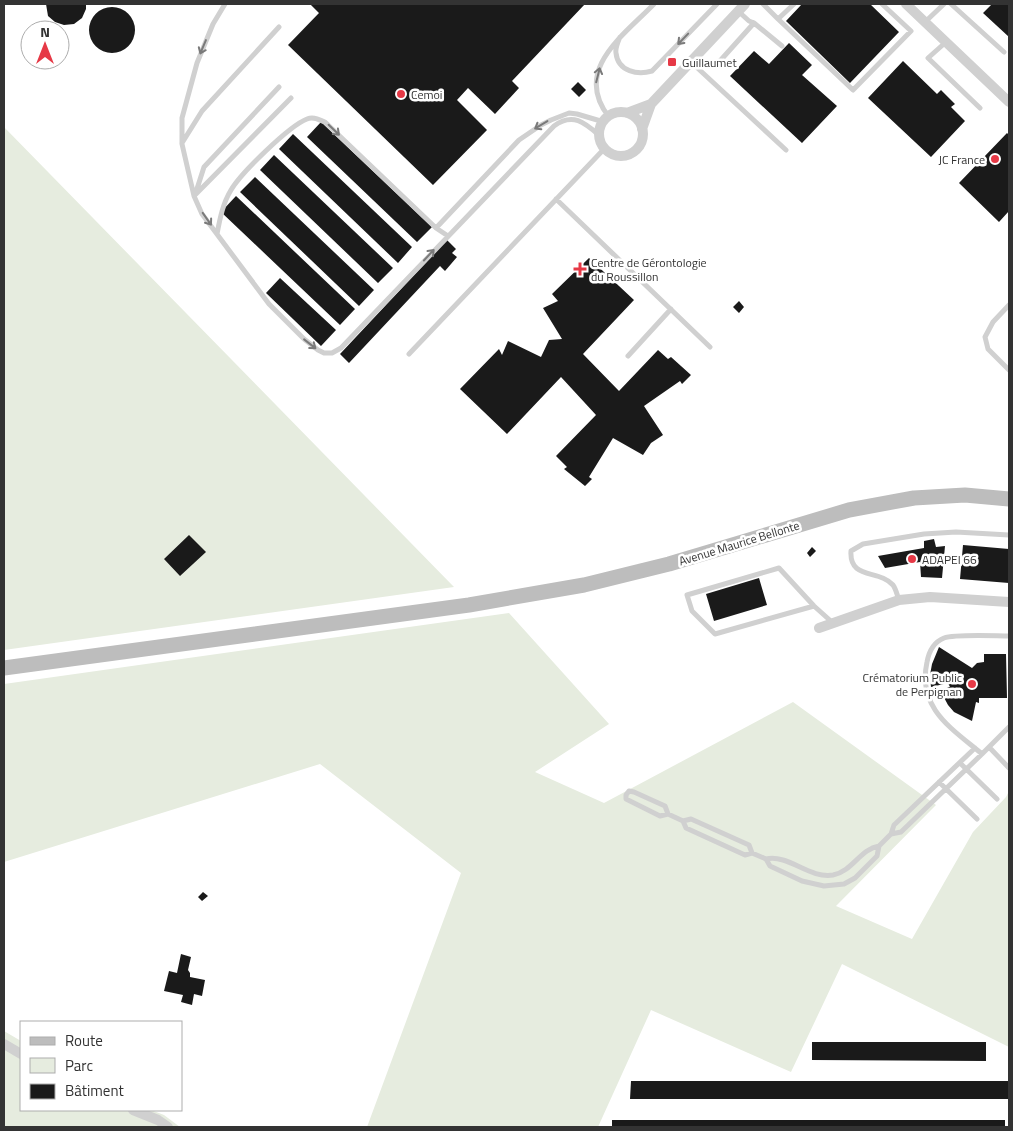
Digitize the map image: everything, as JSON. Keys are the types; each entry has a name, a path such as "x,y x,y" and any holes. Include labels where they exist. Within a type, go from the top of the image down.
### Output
{"main road":[{"name":"Avenue Maurice Bellonte","path":"4,668 469,605 584,585 669,564 849,510 914,498 956,496 1009,499"}],"street":[{"path":"906,4 1009,102"},
{"path":"642,129 637,119 621,112 606,119 600,131 600,136 605,148 616,155 628,155 634,152 642,141 642,129 651,104 741,7"},
{"path":"627,113 651,104"},
{"path":"819,628 899,600 930,597 1009,602"},
{"path":"4,1044 20,1053"},
{"path":"136,1111 158,1120 168,1127"}],"lane":[{"path":"225,4 212,24 196,63 182,118 182,144 194,196 202,214 270,304 304,340 324,353 332,353 341,348 560,122 576,120 585,123 600,136"},
{"path":"606,119 596,85 601,64 609,49 654,4"},
{"path":"620,37 615,52 618,60 624,68 634,73 644,74 652,71 717,4"},
{"path":"763,4 853,90 911,31 882,4"},
{"path":"778,19 794,4"},
{"path":"925,22 944,4"},
{"path":"952,4 1004,52"},
{"path":"741,7 748,21 754,23 782,46"},
{"path":"719,62 754,23"},
{"path":"182,144 202,111 279,27"},
{"path":"946,42 928,58 980,108"},
{"path":"691,62 786,150"},
{"path":"194,196 204,168 279,87"},
{"path":"194,196 291,98"},
{"path":"436,228 519,140 541,125 570,113 606,119"},
{"path":"217,234 220,217 232,188 277,140 306,119 314,118 325,122 436,228 448,236"},
{"path":"409,354 605,148"},
{"path":"556,199 710,347"},
{"path":"1009,306 994,322 985,337 988,349 1009,370"},
{"path":"628,356 671,309"},
{"path":"899,600 893,585 855,568 851,561 851,551 863,544 924,534 956,532 1009,535"},
{"path":"814,606 715,634 692,611 687,595 779,568 814,606 833,623"},
{"path":"982,754 940,718 928,699 924,686 928,654 936,641 946,637 1009,636"},
{"path":"891,834 901,832 1009,727"},
{"path":"989,747 1009,768"},
{"path":"683,821 686,828 745,855 752,853 766,859 775,857 817,875 833,875 851,866 870,848 879,846 891,834 894,825 975,748"},
{"path":"960,763 997,799"},
{"path":"940,782 977,820"},
{"path":"668,814 665,806 642,795 629,791 626,795 626,799 660,816 668,814 683,821 691,819 749,845 752,853"},
{"path":"766,859 770,866 816,886 844,884 855,878 877,856 879,846"}],"green space":[{"path":"4,127 454,587 4,650"},
{"path":"509,613 609,724 535,772 604,803 793,702 936,805 836,906 912,939 973,832 1006,797 1009,791 1009,1047 842,964 791,1072 651,1010 598,1127 367,1127 461,873 320,764 4,862 4,684"},
{"path":"4,1031 20,1040 20,1111 154,1111 164,1115 180,1127 4,1127"}],"building":[{"path":"46,4 86,4 82,18 74,24 70,24 70,20 53,20 48,16"},
{"name":"Cemoi","path":"310,4 585,4 512,81 519,88 495,114 468,88 457,100 487,130 433,185 288,45 319,13"},
{"path":"802,4 870,4 899,32 850,83 786,21"},
{"path":"992,4 1009,5 1009,37 983,13"},
{"path":"107,7 117,7 131,17 135,30 131,43 125,49 117,53 107,53 93,43 89,35 89,25 99,11"},
{"path":"789,43 812,65 802,75 837,106 802,143 730,76 754,51 769,64"},
{"path":"903,61 937,94 941,90 955,104 951,107 965,121 931,157 868,98"},
{"path":"578,82 586,90 579,97 571,89"},
{"path":"321,122 432,227 417,242 307,137"},
{"name":"JC France","path":"1007,133 1009,135 1009,211 999,222 959,183"},
{"path":"293,134 412,247 398,263 279,149"},
{"path":"274,155 393,268 378,283 260,170"},
{"path":"255,177 374,290 359,306 240,192"},
{"path":"236,196 355,309 340,325 221,212"},
{"path":"447,240 456,249 452,253 457,257 445,271 440,266 349,363 340,354"},
{"path":"589,258 634,300 583,354 619,391 658,350 668,359 671,357 691,375 682,384 680,381 644,406 663,435 651,443 643,455 613,438 589,477 592,479 585,486 564,469 567,467 556,456 596,415 561,377 507,434 460,389 499,349 502,355 508,341 541,357 549,340 562,339 543,308 558,301 552,294"},
{"path":"280,278 336,330 321,346 266,293"},
{"path":"739,301 744,307 739,313 733,307"},
{"path":"189,535 206,552 180,576 164,559"},
{"name":"ADAPEI 66","path":"934,539 936,547 945,546 942,578 921,577 920,562 885,568 878,556 924,548 924,541"},
{"path":"963,545 1009,549 1009,583 960,579"},
{"path":"812,547 816,551 810,557 807,553"},
{"path":"759,578 767,605 714,621 706,594"},
{"name":"Crématorium Public de Perpignan","path":"939,647 972,668 977,663 984,662 984,654 1006,654 1007,698 979,698 979,703 976,702 972,721 954,712 940,690 950,687 948,683 931,687 930,675 932,664"},
{"path":"203,892 208,896 202,901 198,897"},
{"path":"181,954 191,957 188,970 190,977 205,980 202,996 194,994 192,1005 181,1002 183,995 164,991 169,971 177,973"},
{"path":"812,1042 986,1042 986,1061 812,1060"},
{"path":"631,1081 1009,1081 1009,1099 630,1099"},
{"path":"612,1120 1005,1120 1005,1127 612,1127"}],"place":[{"name":"Guillaumet","path":"672,62"},
{"name":"Cemoi","path":"401,94"},
{"name":"JC France","path":"995,159"},
{"name":"Centre de Gérontologie du Roussillon","path":"580,269"},
{"name":"ADAPEI 66","path":"912,559"},
{"name":"Crématorium Public de Perpignan","path":"972,684"}]}
